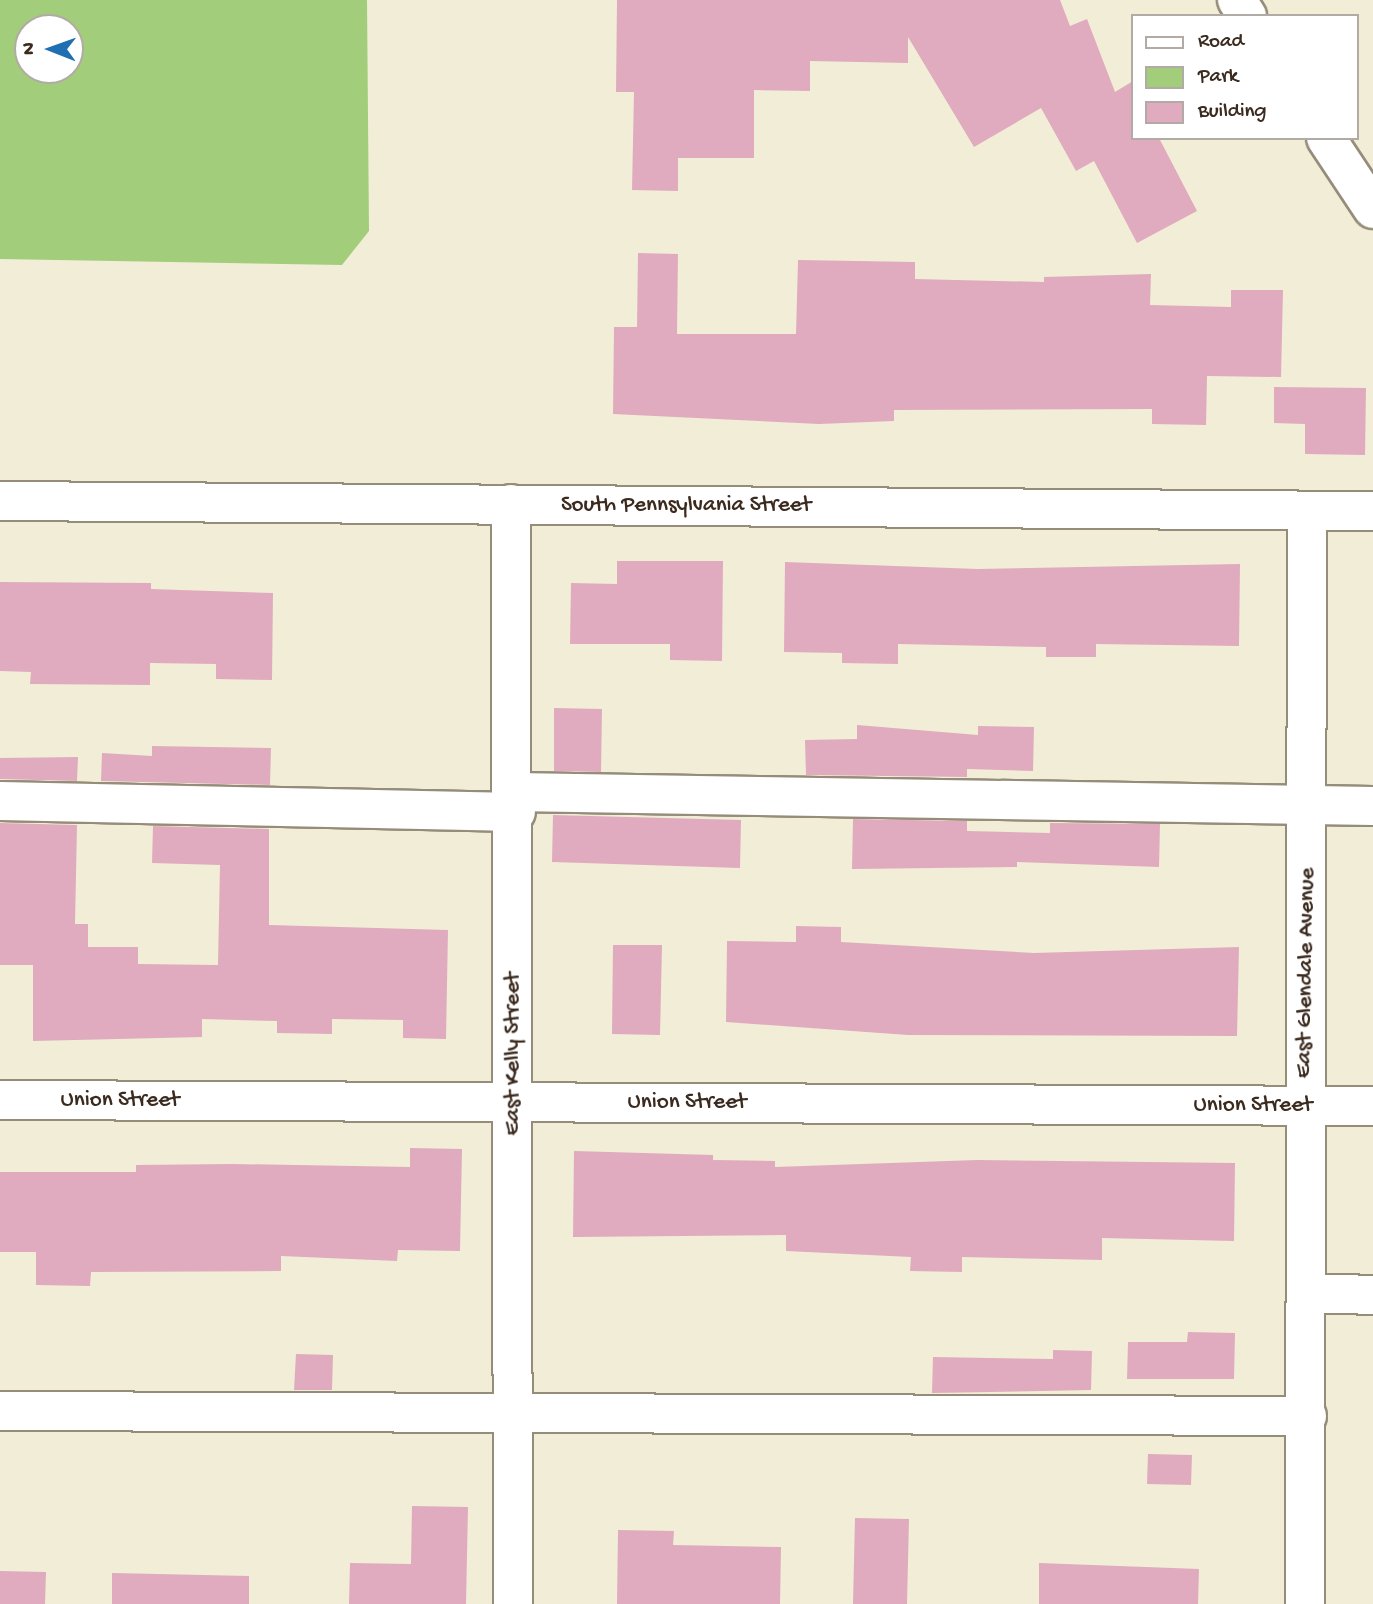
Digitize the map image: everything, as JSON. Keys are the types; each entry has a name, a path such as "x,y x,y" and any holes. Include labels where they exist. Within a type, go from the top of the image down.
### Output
{"street":[{"path":"1327,140 1373,209"},
{"name":"South Pennsylvania Street","path":"0,501 1373,510"},
{"name":"East Kelly Street","path":"511,505 516,802 513,1604"},
{"name":"East Glendale Avenue","path":"1305,1604 1309,801 1307,511"},
{"path":"0,802 1309,801 1373,806"},
{"name":"Union Street","path":"0,1100 1373,1106"},
{"path":"1307,1293 1373,1294"},
{"path":"0,1411 1307,1416"}],"green space":[{"path":"0,0 367,0 369,231 342,265 0,259"}],"building":[{"path":"617,0 1060,0 1070,26 1087,19 1115,92 1132,82 1132,140 1160,140 1197,211 1137,243 1094,161 1076,171 1041,108 974,147 908,37 908,63 810,61 810,91 754,90 754,158 678,158 678,191 632,190 634,92 616,92"},
{"path":"638,253 678,254 677,334 796,334 798,260 915,262 915,279 1044,282 1044,277 1151,274 1150,305 1231,307 1231,290 1283,290 1281,377 1207,376 1206,425 1152,424 1152,409 894,410 894,421 819,424 613,414 614,327 637,327"},
{"path":"1274,387 1366,388 1365,455 1305,454 1305,424 1274,423"},
{"path":"617,561 723,561 722,661 670,660 670,644 570,644 571,583 617,584"},
{"path":"785,562 978,569 1240,564 1239,646 1096,644 1096,657 1046,657 1046,647 898,644 898,664 842,663 842,653 784,652"},
{"path":"0,582 151,583 151,589 273,593 272,680 216,679 216,664 150,663 150,685 30,684 31,672 0,671"},
{"path":"554,708 602,709 601,772 554,771"},
{"path":"857,725 978,735 978,726 1034,727 1033,771 967,769 967,777 806,775 805,740 857,739"},
{"path":"152,746 271,748 270,785 101,781 102,753 152,756"},
{"path":"78,757 77,781 0,779 0,758"},
{"path":"553,815 741,820 740,868 552,862"},
{"path":"853,819 967,821 967,831 1050,833 1050,823 1160,824 1159,867 1017,862 1017,867 852,869"},
{"path":"0,823 77,825 75,924 88,924 88,947 138,947 138,964 218,965 220,865 152,863 153,826 269,829 269,925 448,930 446,1039 403,1038 403,1020 332,1019 332,1034 277,1033 277,1021 202,1019 202,1037 33,1041 33,965 0,965"},
{"path":"796,926 841,927 841,942 1034,953 1239,947 1237,1036 908,1035 726,1022 727,941 796,942"},
{"path":"613,945 662,945 660,1035 612,1034"},
{"path":"410,1148 462,1149 460,1251 398,1250 397,1261 281,1256 281,1271 91,1272 90,1286 36,1285 36,1252 0,1252 0,1172 136,1172 136,1165 410,1167"},
{"path":"574,1151 713,1155 713,1160 775,1161 775,1167 977,1160 1235,1163 1234,1241 1102,1238 1102,1260 962,1257 962,1272 910,1271 911,1257 786,1251 786,1235 573,1237"},
{"path":"1188,1332 1235,1333 1234,1379 1127,1379 1128,1342 1187,1342"},
{"path":"1053,1350 1092,1351 1091,1390 932,1393 933,1357 1053,1359"},
{"path":"296,1354 333,1355 332,1390 294,1390"},
{"path":"1148,1454 1192,1455 1191,1485 1147,1484"},
{"path":"412,1506 468,1507 466,1604 349,1604 350,1563 411,1564"},
{"path":"855,1518 909,1519 907,1604 853,1604"},
{"path":"618,1530 674,1531 673,1545 781,1547 780,1604 617,1604"},
{"path":"1039,1563 1199,1569 1198,1604 1039,1604"},
{"path":"0,1571 46,1572 45,1604 0,1604"},
{"path":"112,1573 249,1576 249,1604 112,1604"}]}
